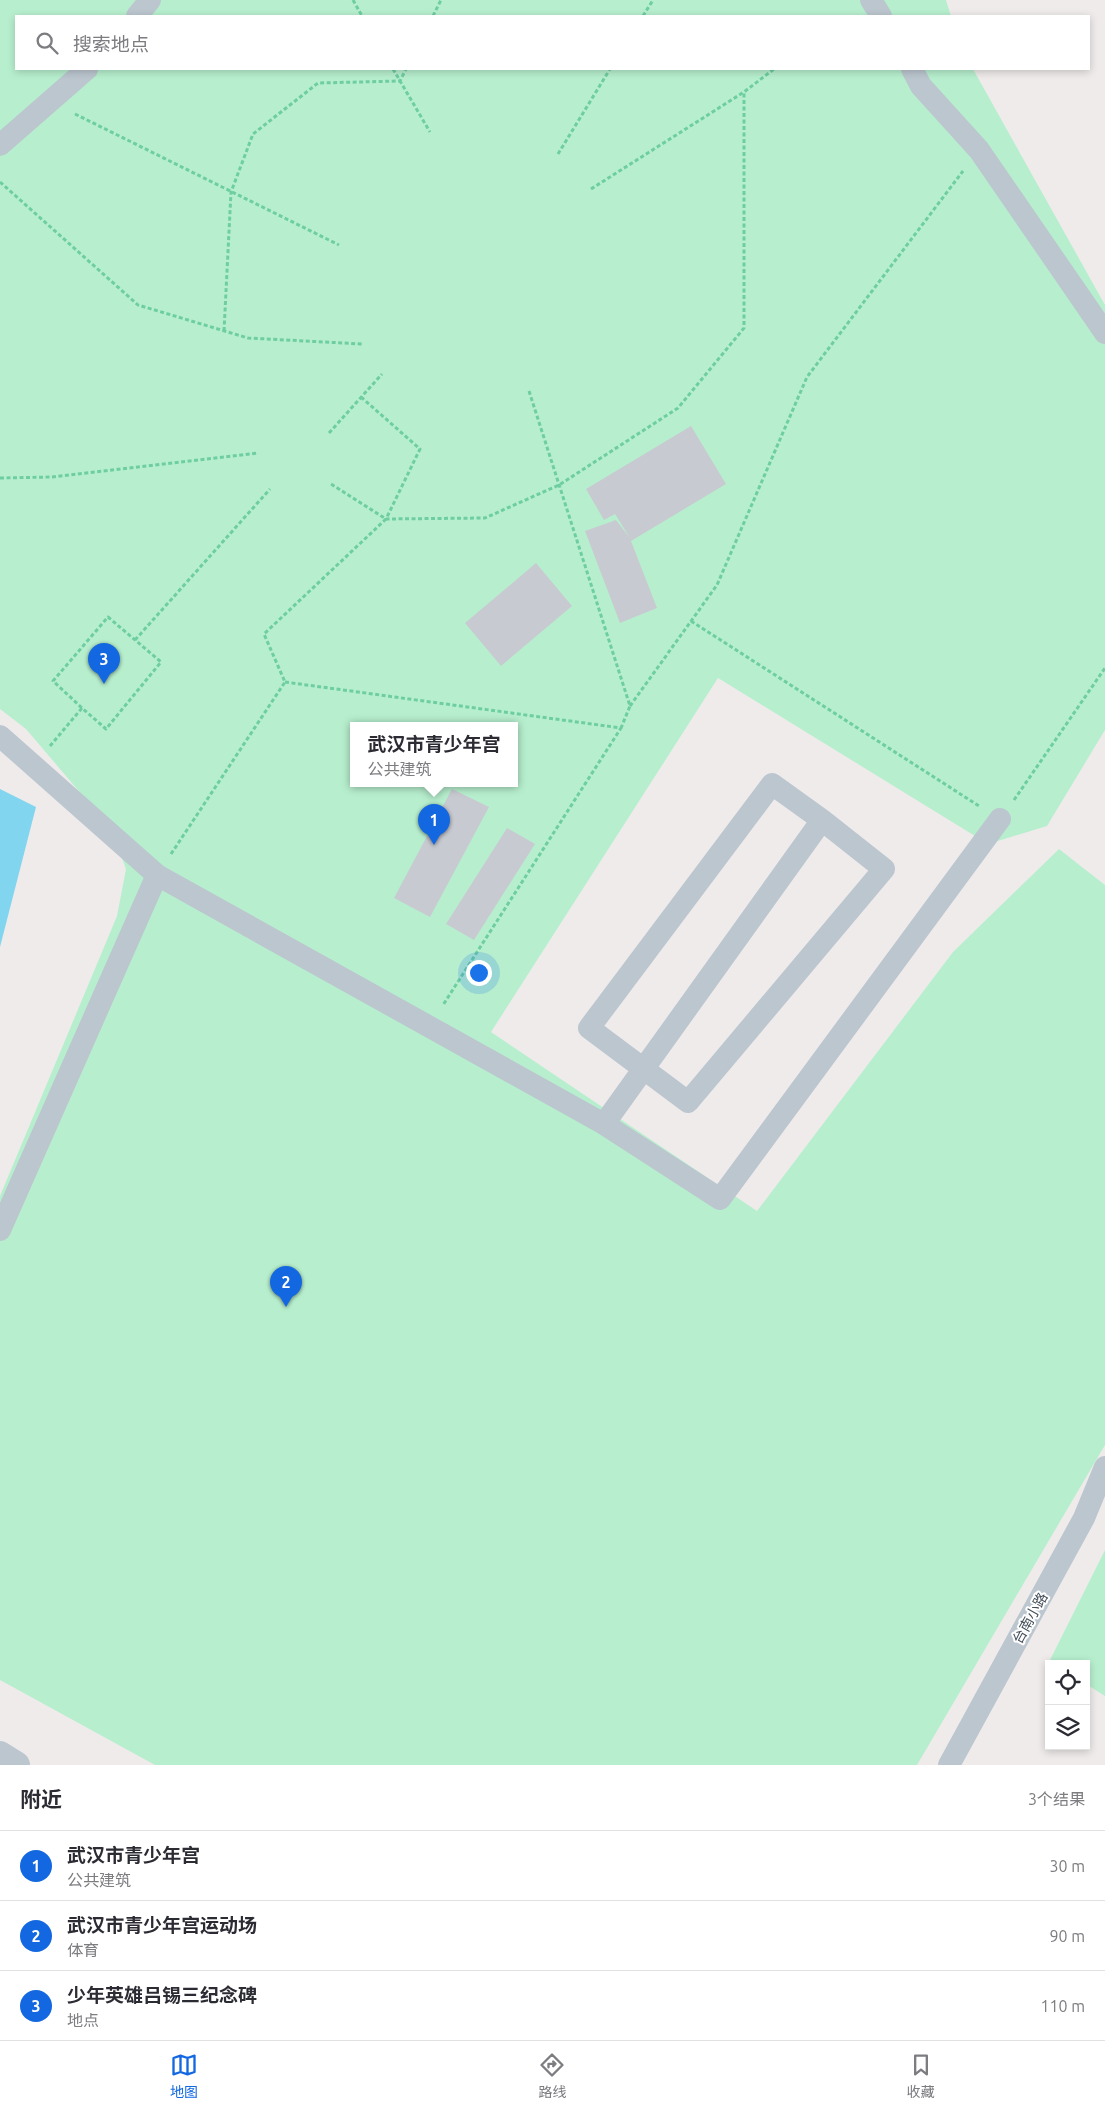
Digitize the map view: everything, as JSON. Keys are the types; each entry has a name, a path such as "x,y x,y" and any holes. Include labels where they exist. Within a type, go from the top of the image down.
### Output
{"street":[{"path":"138,15 150,0"},
{"path":"871,0 880,15"},
{"path":"0,145 86,70"},
{"path":"913,70 922,86 979,150 1105,333"},
{"path":"0,736 157,875 604,1124 720,1199 1000,819"},
{"path":"772,784 822,820 884,869 688,1102 589,1028 772,784"},
{"path":"604,1124 822,820"},
{"path":"0,1230 157,875"},
{"name":"台南小路","path":"949,1765 1084,1518 1105,1467"},
{"path":"0,1755 16,1765"}],"path":[{"path":"353,0 361,15"},
{"path":"434,15 441,0"},
{"path":"644,15 653,0"},
{"path":"394,70 430,132"},
{"path":"400,81 406,70"},
{"path":"558,154 609,70"},
{"path":"591,189 744,92 773,70"},
{"path":"224,331 231,192 254,134 318,83 400,81"},
{"path":"331,484 386,519 485,518 559,485 678,408 744,328 744,92"},
{"path":"50,102 338,245"},
{"path":"429,1026 621,728 630,706 717,585 807,376 979,150"},
{"path":"0,182 138,305 248,338 362,344"},
{"path":"329,433 382,374"},
{"path":"529,391 630,706"},
{"path":"285,682 264,634 386,519 420,449 361,397"},
{"path":"0,478 52,478 258,454"},
{"path":"135,640 270,489"},
{"path":"108,617 161,662 106,729 82,708 52,681 108,617"},
{"path":"691,621 1000,819 1105,668"},
{"path":"285,682 621,728"},
{"path":"157,875 285,682"},
{"path":"33,765 82,708"}],"green space":[{"path":"0,0 946,0 951,15 15,15 15,70 974,70 1105,305 1105,730 1047,826 988,844 718,678 491,1032 757,1211 953,952 1059,849 1105,885 1105,1445 917,1765 155,1765 0,1680 0,1196 117,916 126,869 111,829 26,729 0,709"},
{"path":"1105,1550 1105,1696 1090,1687 1090,1660 1050,1660"}],"water":[{"path":"0,789 36,807 0,947"}],"building":[{"path":"691,426 726,484 631,541 657,608 620,623 585,531 616,520 630,538 615,514 604,520 586,489"},
{"path":"536,563 572,606 501,666 465,623"},
{"path":"452,789 489,807 430,917 394,898"},
{"path":"507,828 535,844 474,940 446,924"}],"place":[{"name":"少年英雄吕锡三纪念碑","path":"104,684"},
{"name":"武汉市青少年宫","path":"434,845"},
{"name":"武汉市青少年宫运动场","path":"286,1307"}]}
